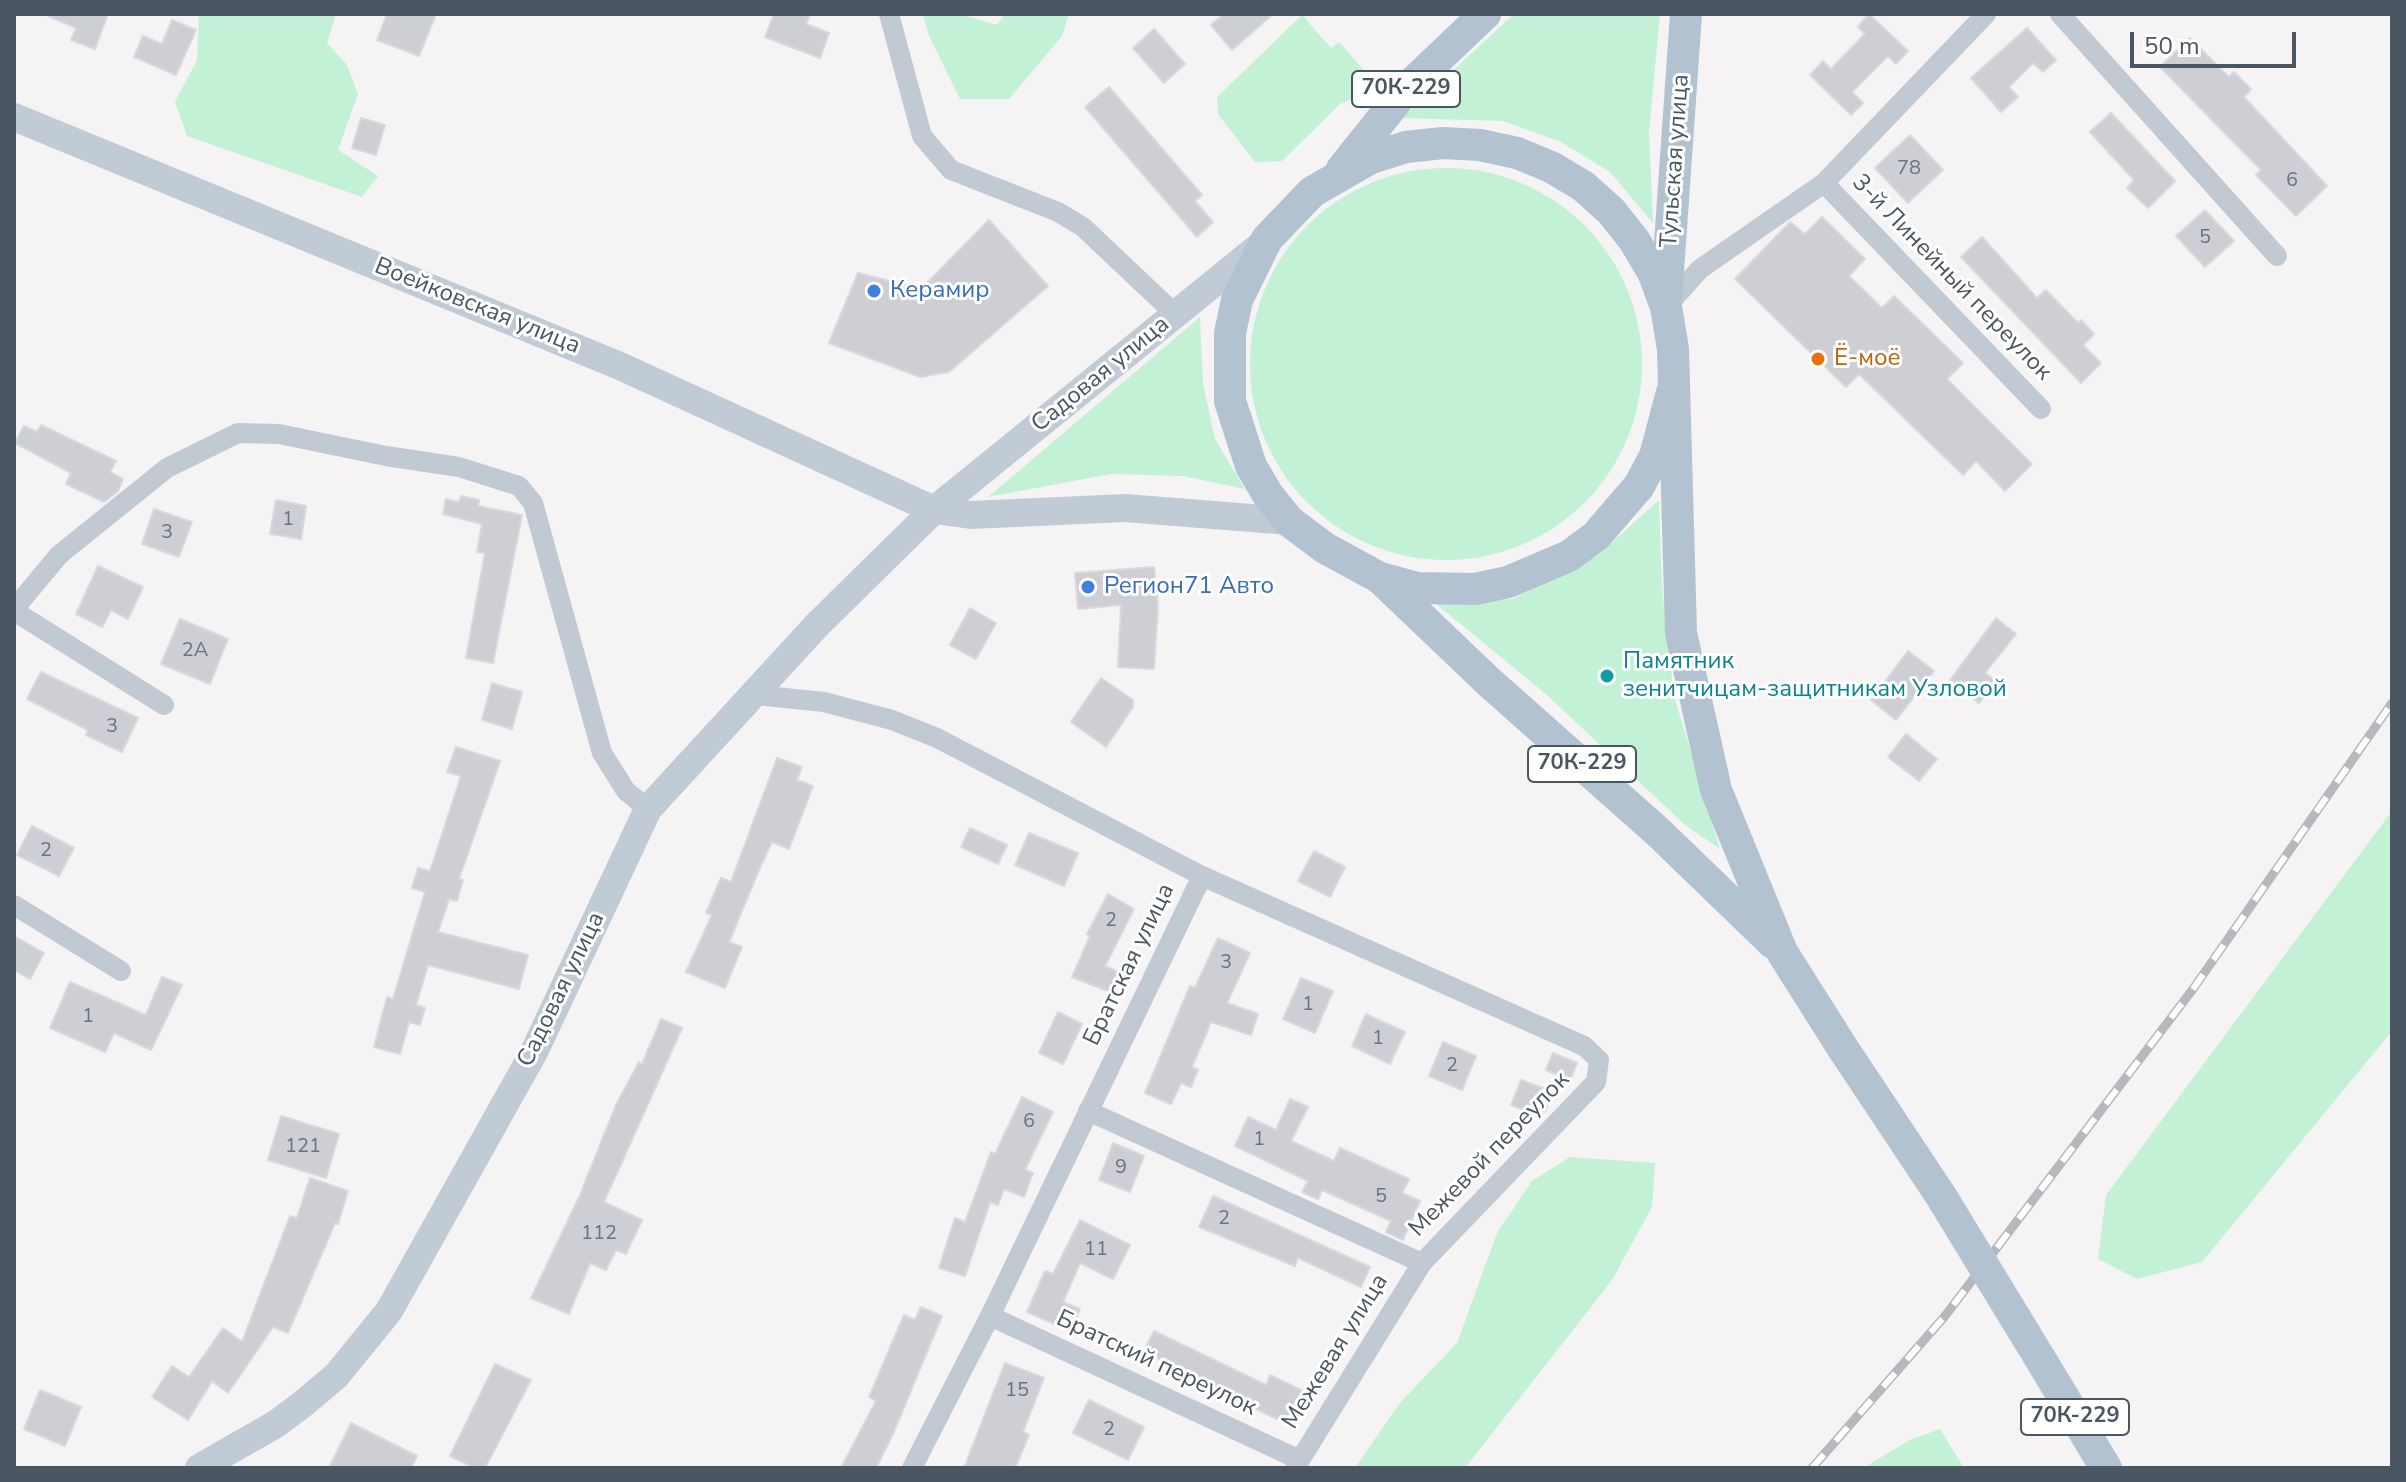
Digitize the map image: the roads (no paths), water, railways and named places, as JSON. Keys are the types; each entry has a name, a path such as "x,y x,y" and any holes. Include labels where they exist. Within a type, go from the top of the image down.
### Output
{"main road":[{"name":"70К-229","path":"1485,14 1405,90 1337,174 1289,212 1267,239 1237,300 1227,367 1230,401 1242,445 1268,495 1289,521 1325,548 1380,578 1417,588 1475,589 1518,579 1569,556 1603,528 1639,486 1655,456 1672,392"},
{"name":"Тульская улица","path":"1666,307 1686,14"},
{"name":"Воейковская улица","path":"14,117 620,366 934,510"},
{"name":"70К-229","path":"1337,174 1371,158 1406,147 1443,143 1480,145 1517,153 1551,167 1583,186 1611,211 1634,240 1653,272 1666,307 1673,349 1681,633 1716,790 1782,952 1941,1196 2106,1468"},
{"name":"Садовая улица","path":"199,1468 276,1424 336,1376 389,1311 534,1052 648,809 756,695 817,625 934,510 1267,239"},
{"path":"934,510 971,515 1125,508 1289,521"},
{"name":"70К-229","path":"1380,578 1489,682 1658,832 1782,952"}],"street":[{"path":"889,14 922,136 951,170 1058,212 1083,227 1175,314"},
{"path":"1666,307 1700,269 1824,183 1986,14"},
{"path":"2060,14 2277,256"},
{"name":"3-й Линейный переулок","path":"1824,183 2041,409"},
{"path":"164,705 14,610 59,555 167,468 238,433 279,434 459,467 519,486 533,503 602,753 626,791 648,809"},
{"name":"Братская улица","path":"756,695 824,702 892,720 926,734 1202,876 990,1316 912,1468"},
{"name":"Межевой переулок","path":"1088,1111 1422,1263 1596,1082 1599,1060 1584,1046 1202,876"},
{"path":"14,905 121,971"},
{"name":"Межевая улица","path":"1298,1464 1422,1263"},
{"name":"Братский переулок","path":"990,1316 1298,1464"}],"railway":[{"path":"1812,1468 1945,1316 2193,989 2392,703"}],"place":[{"name":"Керамир","path":"874,291"},
{"name":"Ё-моё","path":"1818,359"},
{"name":"Регион71 Авто","path":"1088,587"},
{"name":"Памятник зенитчицам-защитникам Узловой","path":"1607,676"}]}
